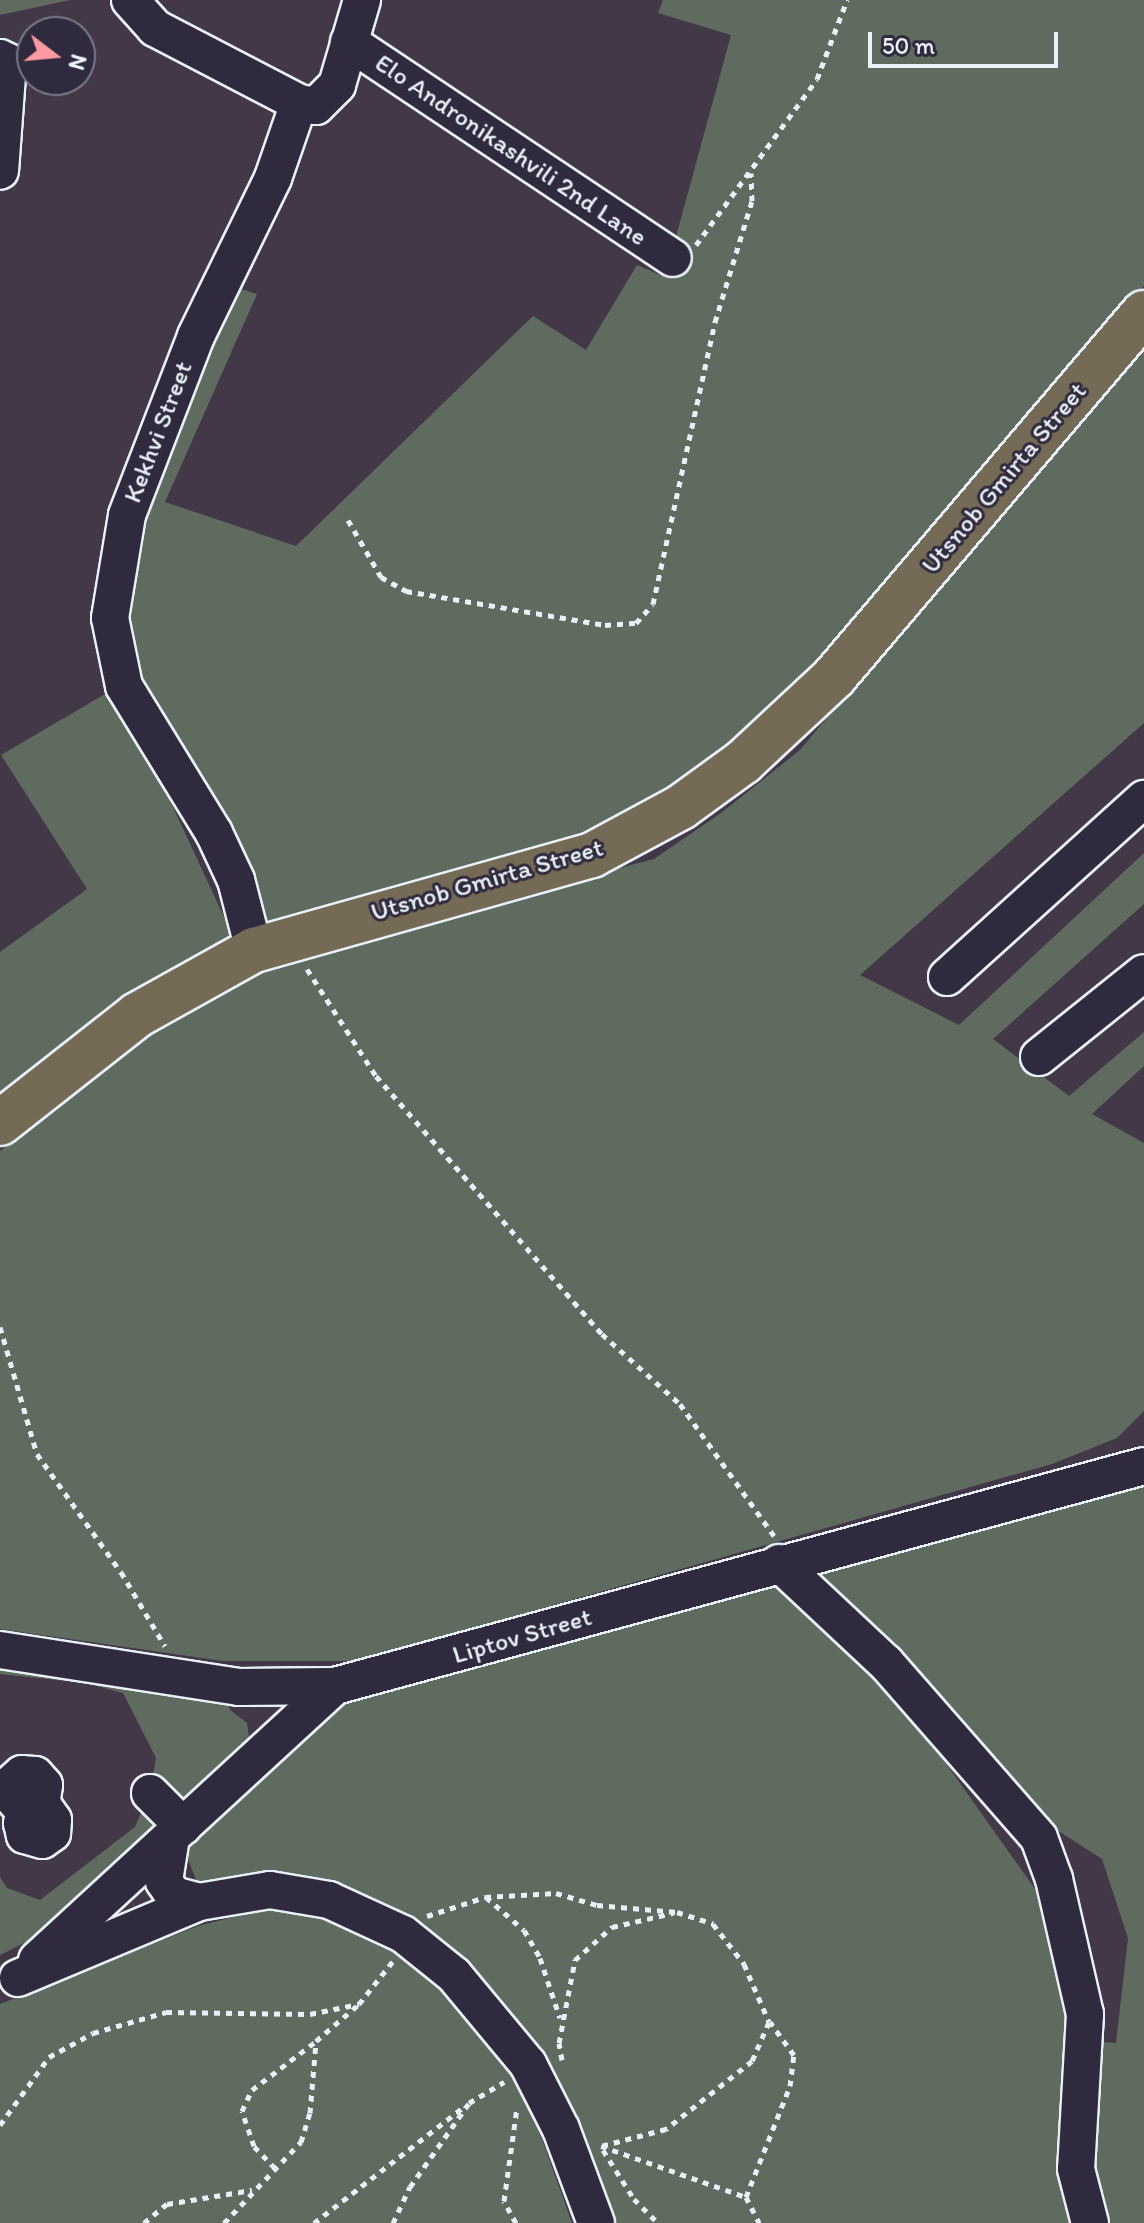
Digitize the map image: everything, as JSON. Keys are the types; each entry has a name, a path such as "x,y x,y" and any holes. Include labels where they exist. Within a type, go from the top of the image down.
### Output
{"main road":[{"name":"Utsnob Gmirta Street","path":"0,1123 137,1015 273,942 592,855 694,798 743,762 834,677 1144,313"}],"street":[{"path":"130,0 155,28 299,103 316,106 328,99 362,0"},
{"name":"Elo Andronikashvili 2nd Lane","path":"349,42 673,258"},
{"path":"0,58 8,62 0,171"},
{"name":"Kekhvi Street","path":"273,942 236,880 214,833 124,686 110,618 127,515 196,336 273,178 299,103"},
{"path":"947,977 1144,799"},
{"path":"1039,1057 1144,973"},
{"path":"1130,1468 1144,1437"},
{"name":"Liptov Street","path":"9,1981 335,1686 780,1555 1130,1468"},
{"path":"780,1555 886,1663 1039,1838 1054,1879 1085,2014 1076,2169 1090,2223"},
{"path":"0,1650 239,1687 335,1686"},
{"path":"239,1687 266,1707 267,1747"},
{"path":"150,1793 177,1831 164,1881 173,1895 199,1902"},
{"path":"9,1981 199,1902 270,1890 329,1900 399,1932 454,1975 528,2064 596,2223"}],"path":[{"path":"673,258 702,242 817,79 847,0"},
{"path":"348,520 381,577 406,591 605,625 636,623 653,604 715,322 752,201 751,173"},
{"path":"273,942 315,985 376,1076 602,1334 680,1404 747,1491 780,1555"},
{"path":"0,1327 37,1454 138,1598 163,1637 168,1658"},
{"path":"275,2168 254,2146 242,2111 252,2090 359,2004 389,1971 399,1932 485,1897 556,1893 597,1905 677,1912 713,1924 744,1964 769,2022 794,2055 790,2086 746,2197"},
{"path":"485,1897 524,1930 535,1948 562,2023"},
{"path":"544,2096 565,2081 559,2043 575,1960 612,1927 677,1912"},
{"path":"0,2125 49,2057 93,2033 166,2012 310,2014 359,2004"},
{"path":"601,2146 666,2129 752,2061 769,2022"},
{"path":"224,2223 253,2189 301,2142 310,2113 316,2041"},
{"path":"314,2223 383,2165 528,2064"},
{"path":"516,2223 504,2201 506,2166 528,2064"},
{"path":"393,2223 410,2187 469,2103"},
{"path":"601,2146 746,2197 759,2223"},
{"path":"601,2146 634,2199 658,2223"},
{"path":"144,2223 167,2204 253,2189"}],"green space":[{"path":"0,0 70,0 0,15"},
{"path":"663,0 1144,0 1144,286 869,617 702,771 591,836 428,876 259,929 148,709 121,623 136,526 235,287 257,294 165,502 296,546 533,316 586,350 637,265 665,277 731,35 658,13"},
{"path":"1144,337 1144,723 860,975 959,1025 1144,853 1144,904 993,1039 1069,1096 1144,1032 1144,1066 1092,1114 1144,1143 1144,1411 1117,1438 1052,1464 356,1661 223,1661 0,1629 0,1151 181,1012 294,952 654,859 721,813 800,750"},
{"path":"117,687 232,934 0,1108 0,952 87,889 1,755"},
{"path":"1144,1483 1144,2223 611,2223 555,2084 486,1981 410,1919 199,1888 184,1848 346,1699 768,1577 894,1690 1045,1903 1070,2040 1116,2043 1128,1938 1102,1859 1043,1821 815,1580 819,1568"},
{"path":"0,1664 228,1700 230,1710 247,1723 249,1737 42,1934 0,1955 0,1877 7,1888 40,1900 135,1827 150,1793 156,1758 123,1693 86,1683 0,1674"},
{"path":"280,1905 326,1914 417,1963 480,2027 527,2097 572,2223 0,2223 0,2004 198,1926"}]}
